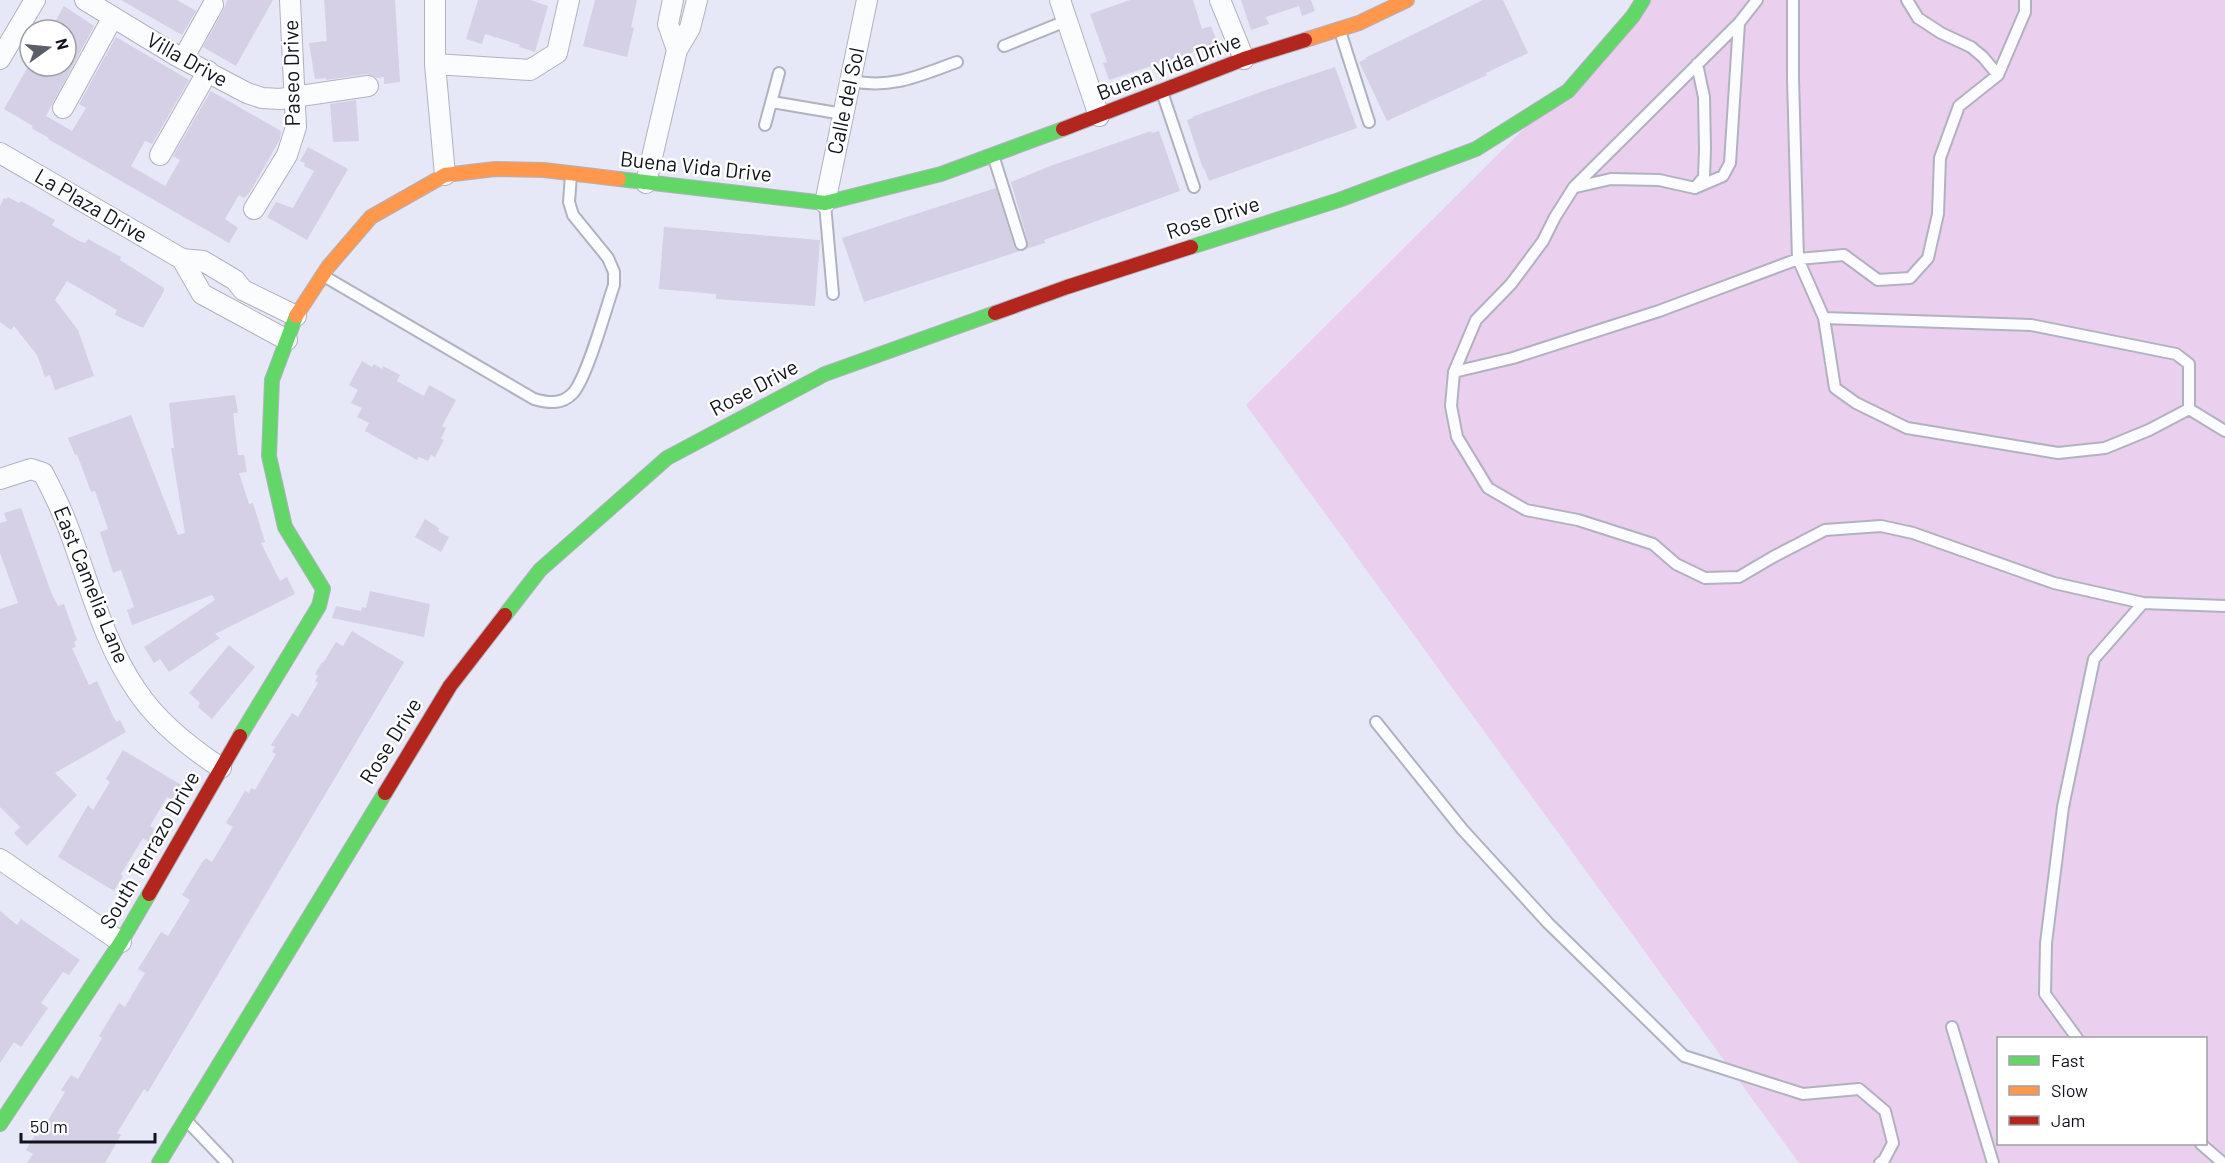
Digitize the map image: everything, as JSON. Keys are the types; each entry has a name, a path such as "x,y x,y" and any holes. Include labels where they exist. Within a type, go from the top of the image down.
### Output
{"street":[{"path":"0,59 35,0"},
{"name":"Villa Drive","path":"85,0 183,59 247,93 262,98 280,99 368,86"},
{"name":"Paseo Drive","path":"254,208 287,155 296,127 290,0"},
{"path":"435,0 435,64 445,174"},
{"path":"435,64 530,70 557,53 569,0"},
{"path":"673,0 668,24 677,50"},
{"path":"646,183 677,50 690,28 697,0"},
{"name":"Calle del Sol","path":"825,203 867,0"},
{"path":"1060,0 1099,116"},
{"path":"1220,0 1244,59"},
{"name":"Buena Vida Drive","path":"323,589 285,527 269,456 272,380 296,316 322,275 371,217 445,174 495,169 544,170 825,203 940,174 1099,116 1244,59 1369,18 1407,0"},
{"name":"Rose Drive","path":"159,1163 450,686 540,570 667,458 825,374 1067,287 1338,200 1476,149 1568,91 1634,16 1643,0"},
{"path":"183,59 213,5"},
{"path":"63,108 113,17"},
{"path":"160,155 208,71"},
{"name":"La Plaza Drive","path":"0,153 182,259 203,261 235,280 243,290 296,316"},
{"path":"182,259 202,294 287,340"},
{"name":"East Camelia Lane","path":"0,479 30,469 43,473 68,526 113,647 137,692 195,750 221,768"},
{"name":"South Terrazo Drive","path":"0,1124 121,942 197,814 221,768 319,606 323,589"},
{"path":"0,859 121,942"}],"lane":[{"path":"1757,0 1739,23 1574,187 1543,241 1511,284 1476,320 1454,372 1450,406 1457,437 1488,488 1526,510 1578,519 1653,544 1676,564 1705,578 1739,577 1825,530 1881,526 1913,533 2054,583 2143,603 2225,606"},
{"path":"1793,0 1798,259 1824,318 1835,388 1856,403 1907,428 2058,453 2105,448 2149,430 2189,409"},
{"path":"1907,0 1918,18 1941,33 1971,47 1998,75"},
{"path":"1454,372 1513,358 1659,311 1798,259 1844,255 1878,280 1910,278 1928,258 1938,214 1940,158 1959,105 1998,75 2025,12 2025,0"},
{"path":"1004,46 1066,21"},
{"path":"1574,187 1611,179 1659,180 1695,188 1723,176 1730,163 1739,23"},
{"path":"1339,29 1369,122"},
{"path":"851,81 872,85 903,81 957,62"},
{"path":"1695,188 1704,177 1705,149 1704,97 1697,64"},
{"path":"765,125 779,74"},
{"path":"1162,92 1194,188"},
{"path":"772,102 843,114"},
{"path":"993,155 1021,244"},
{"path":"322,275 534,399 548,404 563,400 573,393 584,374 614,285 614,272 608,258 573,215 569,202 572,174"},
{"path":"825,203 833,294"},
{"path":"1824,318 2031,325 2176,354 2189,364 2189,409"},
{"path":"2189,409 2225,431"},
{"path":"2076,1037 2045,994 2046,943 2063,807 2094,659 2143,603"},
{"path":"1376,722 1462,829 1535,909 1684,1056 1803,1094 1858,1089 1885,1111 1893,1143 1880,1163"},
{"path":"1952,1027 1993,1163"},
{"path":"185,1119 227,1163"},
{"path":"2203,1145 2223,1163"}],"shaded area":[{"path":"1636,0 2225,0 2225,1163 1799,1163 1246,405 1613,40"}],"building":[{"path":"121,0 177,0 196,11 182,35"},
{"path":"227,0 273,0 236,66 203,47"},
{"path":"324,0 395,0 400,82 384,84 384,77 377,78 367,74 326,80 326,78 315,79 309,43 327,41"},
{"path":"478,0 530,0 548,6 535,52 485,34 482,44 466,39"},
{"path":"595,0 637,0 631,27 634,28 627,57 583,46"},
{"path":"1130,0 1193,0 1202,29 1211,26 1218,44 1109,80 1103,63 1107,62 1090,14"},
{"path":"1241,0 1311,0 1315,11 1302,16 1299,6 1266,17 1269,24 1251,30"},
{"path":"1483,0 1503,0 1528,53 1486,73 1487,75 1387,121 1359,62"},
{"path":"64,6 94,26 78,56 78,18 57,18"},
{"path":"116,37 189,80 152,144 145,141 131,166 165,186 180,160 173,156 211,91 281,131 280,139 250,192 244,198 239,195 225,219 238,228 229,243 48,139 31,128 33,126 4,109 22,78 66,78 46,116 72,131 86,108 79,104"},
{"path":"1335,67 1357,128 1209,181 1187,120"},
{"path":"356,100 359,141 333,142 330,104"},
{"path":"1151,131 1152,133 1159,131 1180,191 1044,240 1045,243 1026,249 1028,242 1011,182"},
{"path":"308,147 348,169 307,240 267,217 276,202 293,208 314,171 300,161"},
{"path":"996,188 1014,246 1020,251 864,302 842,238"},
{"path":"8,197 19,203 21,201 55,220 52,225 79,241 85,243 88,239 121,257 120,260 164,288 143,328 115,315 117,310 67,281 55,300 78,330 94,376 55,390 50,375 45,377 37,355 14,326 11,330 0,322 0,206 4,198"},
{"path":"664,227 820,240 815,306 716,299 716,294 659,289"},
{"path":"362,361 372,367 374,364 382,369 383,366 400,375 397,381 424,396 429,385 456,400 442,426 446,428 441,439 444,440 435,457 431,455 428,461 419,457 417,460 365,431 369,423 357,417 362,408 351,403 358,390 349,385"},
{"path":"235,395 238,413 233,413 238,455 244,455 247,472 239,473 249,504 253,503 265,542 261,543 280,581 287,577 295,594 215,634 220,638 169,672 160,659 154,663 144,647 215,600 212,595 132,625 127,610 134,607 121,570 113,573 100,532 108,529 95,491 91,492 77,454 75,455 68,438 131,415 178,535 185,533 171,448 174,448 169,403"},
{"path":"21,508 51,592 58,606 64,604 77,640 74,642 76,647 72,648 89,685 97,681 114,718 117,722 120,720 126,732 55,773 77,795 27,846 14,833 20,827 0,807 0,609 18,603 0,553 0,523 7,521 4,513"},
{"path":"425,519 449,537 441,552 415,537"},
{"path":"370,591 430,604 424,637 332,618 336,606 361,611 362,607 366,608"},
{"path":"352,631 404,662 148,1092 144,1089 117,1133 121,1135 105,1163 27,1163 33,1154 26,1150 35,1135 38,1137 65,1092 61,1090 71,1075 78,1079 102,1038 99,1036 119,1003 125,1007 145,973 138,969 161,932 168,936 190,900 182,895 203,861 206,858 212,862 233,827 226,823 245,791 249,793 251,788 255,790 276,754 272,752 275,747 271,745 292,713 298,717 318,683 315,681 318,676 315,674 336,642 343,646"},
{"path":"229,645 255,667 212,719 198,707 200,703 189,693"},
{"path":"123,750 183,786 174,801 167,797 150,826 157,830 150,843 143,838 121,874 123,876 114,891 58,857 88,805 93,810 110,782 106,779"},
{"path":"0,911 17,925 21,919 80,960 69,975 63,972 41,1003 48,1008 21,1047 14,1042 0,1063"}],"traffic: fast":[{"path":"1191,247 1339,200 1476,149 1568,91 1633,16 1643,0"},
{"path":"619,179 825,203 941,174 1063,129"},
{"path":"505,615 540,570 667,458 825,374 995,313"},
{"path":"240,736 319,606 323,589 285,527 269,456 272,380 296,316"},
{"path":"159,1163 385,793"},
{"path":"0,1124 121,942 149,894"}],"traffic: slow":[{"path":"1305,40 1359,23 1407,0"},
{"path":"296,316 328,267 371,217 445,175 495,169 544,170 619,179"}],"traffic: jam":[{"path":"1063,129 1244,59 1305,40"},
{"path":"995,313 1191,247"},
{"path":"385,793 450,686 505,615"},
{"path":"149,894 240,736"}]}
